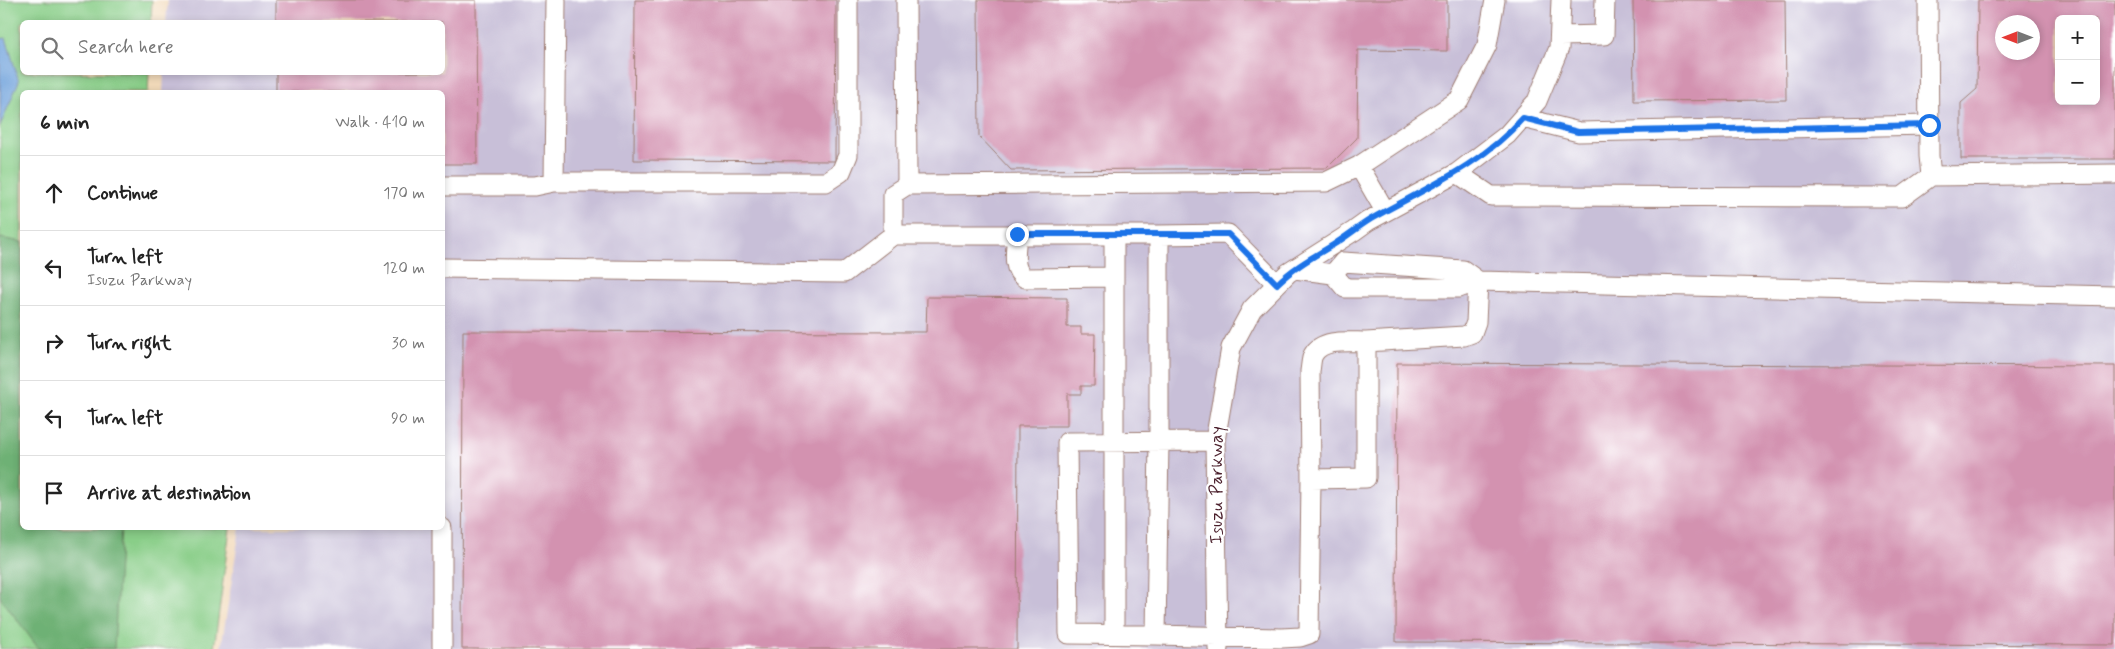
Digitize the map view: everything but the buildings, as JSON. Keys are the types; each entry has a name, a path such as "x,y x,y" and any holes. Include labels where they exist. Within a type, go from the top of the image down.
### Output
{"street":[{"path":"554,182 556,0"},
{"path":"445,186 536,186 554,182 826,182 841,172 848,155 848,0"},
{"path":"906,0 907,186"},
{"path":"892,234 893,194 907,186 1326,182 1359,166 1459,100 1488,45 1494,0"},
{"name":"Isuzu Parkway","path":"1218,642 1215,441 1231,348 1252,309 1295,268 1385,212 1457,173 1508,136 1537,102 1559,48 1561,0"},
{"path":"1560,36 1604,35 1605,0"},
{"path":"1928,0 1929,156 1931,176"},
{"path":"1523,118 1578,132 1929,125"},
{"path":"1359,166 1385,212"},
{"path":"1457,173 1491,196 1902,197 1931,176 2115,174"},
{"path":"445,268 844,273 892,234 1228,234 1277,284"},
{"path":"1017,234 1016,268 1019,274 1025,278 1114,277"},
{"path":"1114,235 1114,634"},
{"path":"1156,635 1159,441 1159,235"},
{"path":"1295,268 1333,274 1345,288 1459,288 1478,281 2115,296"},
{"path":"1215,441 1067,442 1069,634 1156,635 1218,642 1300,638 1308,634 1311,479 1310,371 1313,355 1319,348 1329,343 1464,336 1472,333 1476,322 1478,281"},
{"path":"1311,479 1366,478 1366,342"},
{"path":"442,530 442,647"}],"shaded area":[{"path":"168,0 2115,0 2115,649 221,649 240,530 445,530 445,90 163,90 164,75 445,75 445,20 166,20"}],"green space":[{"path":"0,0 152,0 151,20 20,20 20,75 149,75 148,90 20,90 20,530 230,530 214,649 0,649"},
{"path":"0,238 20,242 20,530 121,530 114,649 39,649 0,597"}],"water":[{"path":"6,38 19,81 0,126 0,39"}],"route":[{"path":"1017,234 1228,234 1277,284 1288,273 1368,221 1457,173 1508,136 1523,118 1578,132 1929,125"}]}
